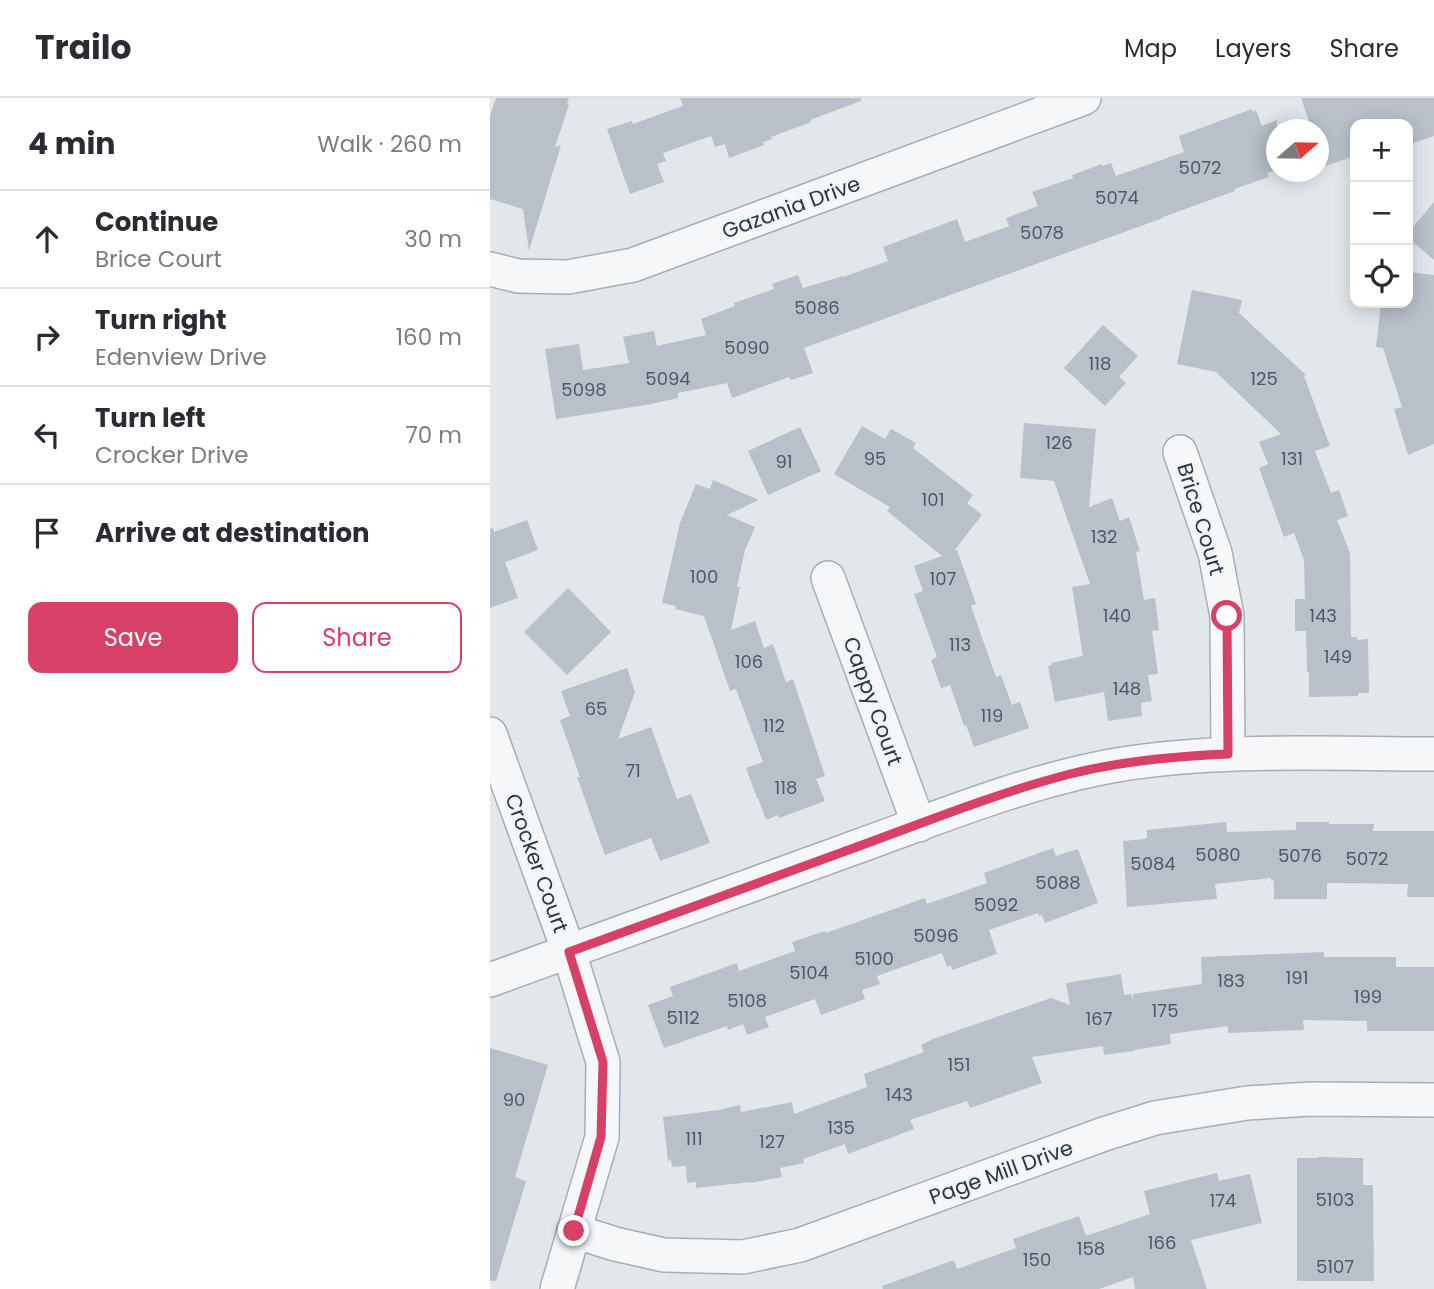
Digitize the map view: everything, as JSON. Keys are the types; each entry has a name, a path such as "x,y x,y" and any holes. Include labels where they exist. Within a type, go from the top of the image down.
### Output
{"street":[{"name":"Gazania Drive","path":"490,269 518,276 568,277 633,265 1084,98"},
{"name":"Brice Court","path":"1180,452 1215,553 1227,616 1228,754"},
{"name":"Cappy Court","path":"828,578 919,824"},
{"name":"Crocker Court","path":"490,734 569,952 603,1062 601,1137 557,1289"},
{"path":"490,979 919,824 1072,774 1188,755 1434,754"},
{"name":"Page Mill Drive","path":"574,1231 664,1255 743,1257 800,1245 1104,1134 1155,1118 1247,1103 1298,1099 1434,1100"}],"building":[{"path":"496,98 569,98 555,147 561,145 529,251 523,209 490,199 490,116"},
{"path":"680,98 861,98 861,101 810,120 811,122 771,137 772,139 763,142 764,145 729,158 725,144 715,147 711,136 663,153 666,161 657,164 664,182 630,194 607,129 632,121 633,124 683,106"},
{"path":"1301,98 1434,98 1434,136 1413,143 1413,119 1350,119 1350,158 1329,165 1329,119 1308,119"},
{"path":"1252,109 1253,112 1256,110 1262,126 1266,124 1266,178 804,348 813,373 791,380 789,377 732,398 727,383 678,393 678,398 646,405 556,419 545,349 579,344 583,370 629,363 623,337 654,331 657,346 706,335 701,319 735,306 734,303 774,289 772,284 798,275 803,288 843,277 888,261 883,247 957,219 965,242 1009,226 1006,218 1038,206 1032,192 1073,178 1072,175 1111,163 1116,176 1184,152 1179,136"},
{"path":"1434,202 1434,260 1413,242 1413,227"},
{"path":"1413,273 1434,275 1434,444 1408,455 1394,409 1402,407 1383,348 1376,347 1380,308 1413,308"},
{"path":"1192,290 1242,300 1239,313 1306,375 1304,376 1330,446 1315,451 1331,493 1339,490 1348,516 1337,520 1350,553 1351,637 1357,637 1357,640 1368,639 1369,693 1358,693 1358,696 1309,697 1306,631 1295,631 1295,599 1305,599 1304,560 1294,533 1284,537 1259,468 1268,464 1259,442 1281,434 1216,372 1177,364"},
{"path":"1103,325 1138,356 1119,377 1126,383 1105,406 1064,368"},
{"path":"1024,423 1096,429 1089,507 1112,498 1120,521 1129,517 1140,551 1136,552 1144,600 1155,598 1159,630 1152,631 1158,674 1148,675 1152,701 1141,703 1142,716 1108,721 1104,692 1055,702 1048,666 1083,656 1072,587 1090,584 1054,481 1020,478"},
{"path":"862,426 885,439 891,429 916,443 913,448 973,495 967,503 982,515 954,551 957,550 976,604 971,606 996,677 1001,675 1012,705 1020,702 1029,728 974,747 950,685 941,688 931,660 937,657 914,594 923,591 914,566 942,556 887,511 890,507 834,474"},
{"path":"800,427 821,471 768,495 748,451"},
{"path":"713,480 759,500 727,515 755,527 745,550 731,630 755,621 764,648 773,644 786,682 793,679 825,776 816,779 825,801 779,818 778,815 766,820 757,798 746,768 763,762 736,689 730,691 704,616 662,603 680,523 696,484 710,489"},
{"path":"527,520 538,550 505,562 518,598 490,608 490,529 493,528 494,532"},
{"path":"568,588 611,632 567,675 524,632"},
{"path":"627,668 635,692 618,739 651,727 677,799 691,794 710,843 660,861 651,838 605,855 560,720 570,716 561,691"},
{"path":"1226,822 1227,832 1296,830 1296,822 1374,824 1373,831 1434,831 1434,897 1407,897 1408,884 1327,883 1327,899 1274,899 1274,880 1271,881 1271,878 1215,884 1217,899 1127,907 1123,841 1145,839 1147,830"},
{"path":"1053,848 1056,856 1078,849 1098,903 1045,923 1042,915 1039,916 1038,913 989,930 997,954 952,970 951,965 947,967 942,953 877,976 880,984 862,990 865,999 821,1015 815,999 765,1017 769,1027 747,1035 743,1024 728,1030 727,1026 664,1048 648,1005 673,996 670,987 737,963 739,971 795,951 792,942 825,931 826,933 925,898 927,904 987,883 984,873"},
{"path":"1324,952 1324,957 1396,957 1396,967 1434,967 1434,1031 1367,1031 1367,1021 1303,1020 1304,1030 1228,1033 1228,1026 1170,1034 1171,1044 1134,1051 1104,1055 1103,1046 1032,1057 1042,1083 970,1108 967,1101 910,1120 914,1129 848,1154 845,1144 803,1159 804,1163 780,1168 782,1177 696,1188 696,1182 687,1183 686,1166 672,1167 671,1160 668,1161 663,1117 740,1105 741,1112 792,1102 794,1114 867,1087 864,1074 924,1052 921,1045 933,1039 1051,998 1070,1005 1066,983 1121,974 1124,995 1131,994 1133,1000 1133,994 1202,984 1201,957"},
{"path":"490,1048 548,1065 515,1177 526,1181 496,1281 490,1281"},
{"path":"1297,1158 1363,1158 1363,1185 1373,1185 1374,1281 1297,1281"},
{"path":"1217,1173 1219,1181 1250,1174 1262,1223 1191,1240 1207,1289 1135,1289 1133,1277 1099,1289 883,1289 882,1286 954,1260 957,1269 1016,1248 1013,1239 1079,1216 1086,1236 1150,1214 1144,1191"}],"route":[{"path":"574,1231 601,1137 603,1062 569,952 919,824 1031,786 1116,765 1188,755 1228,754 1227,616"}]}
